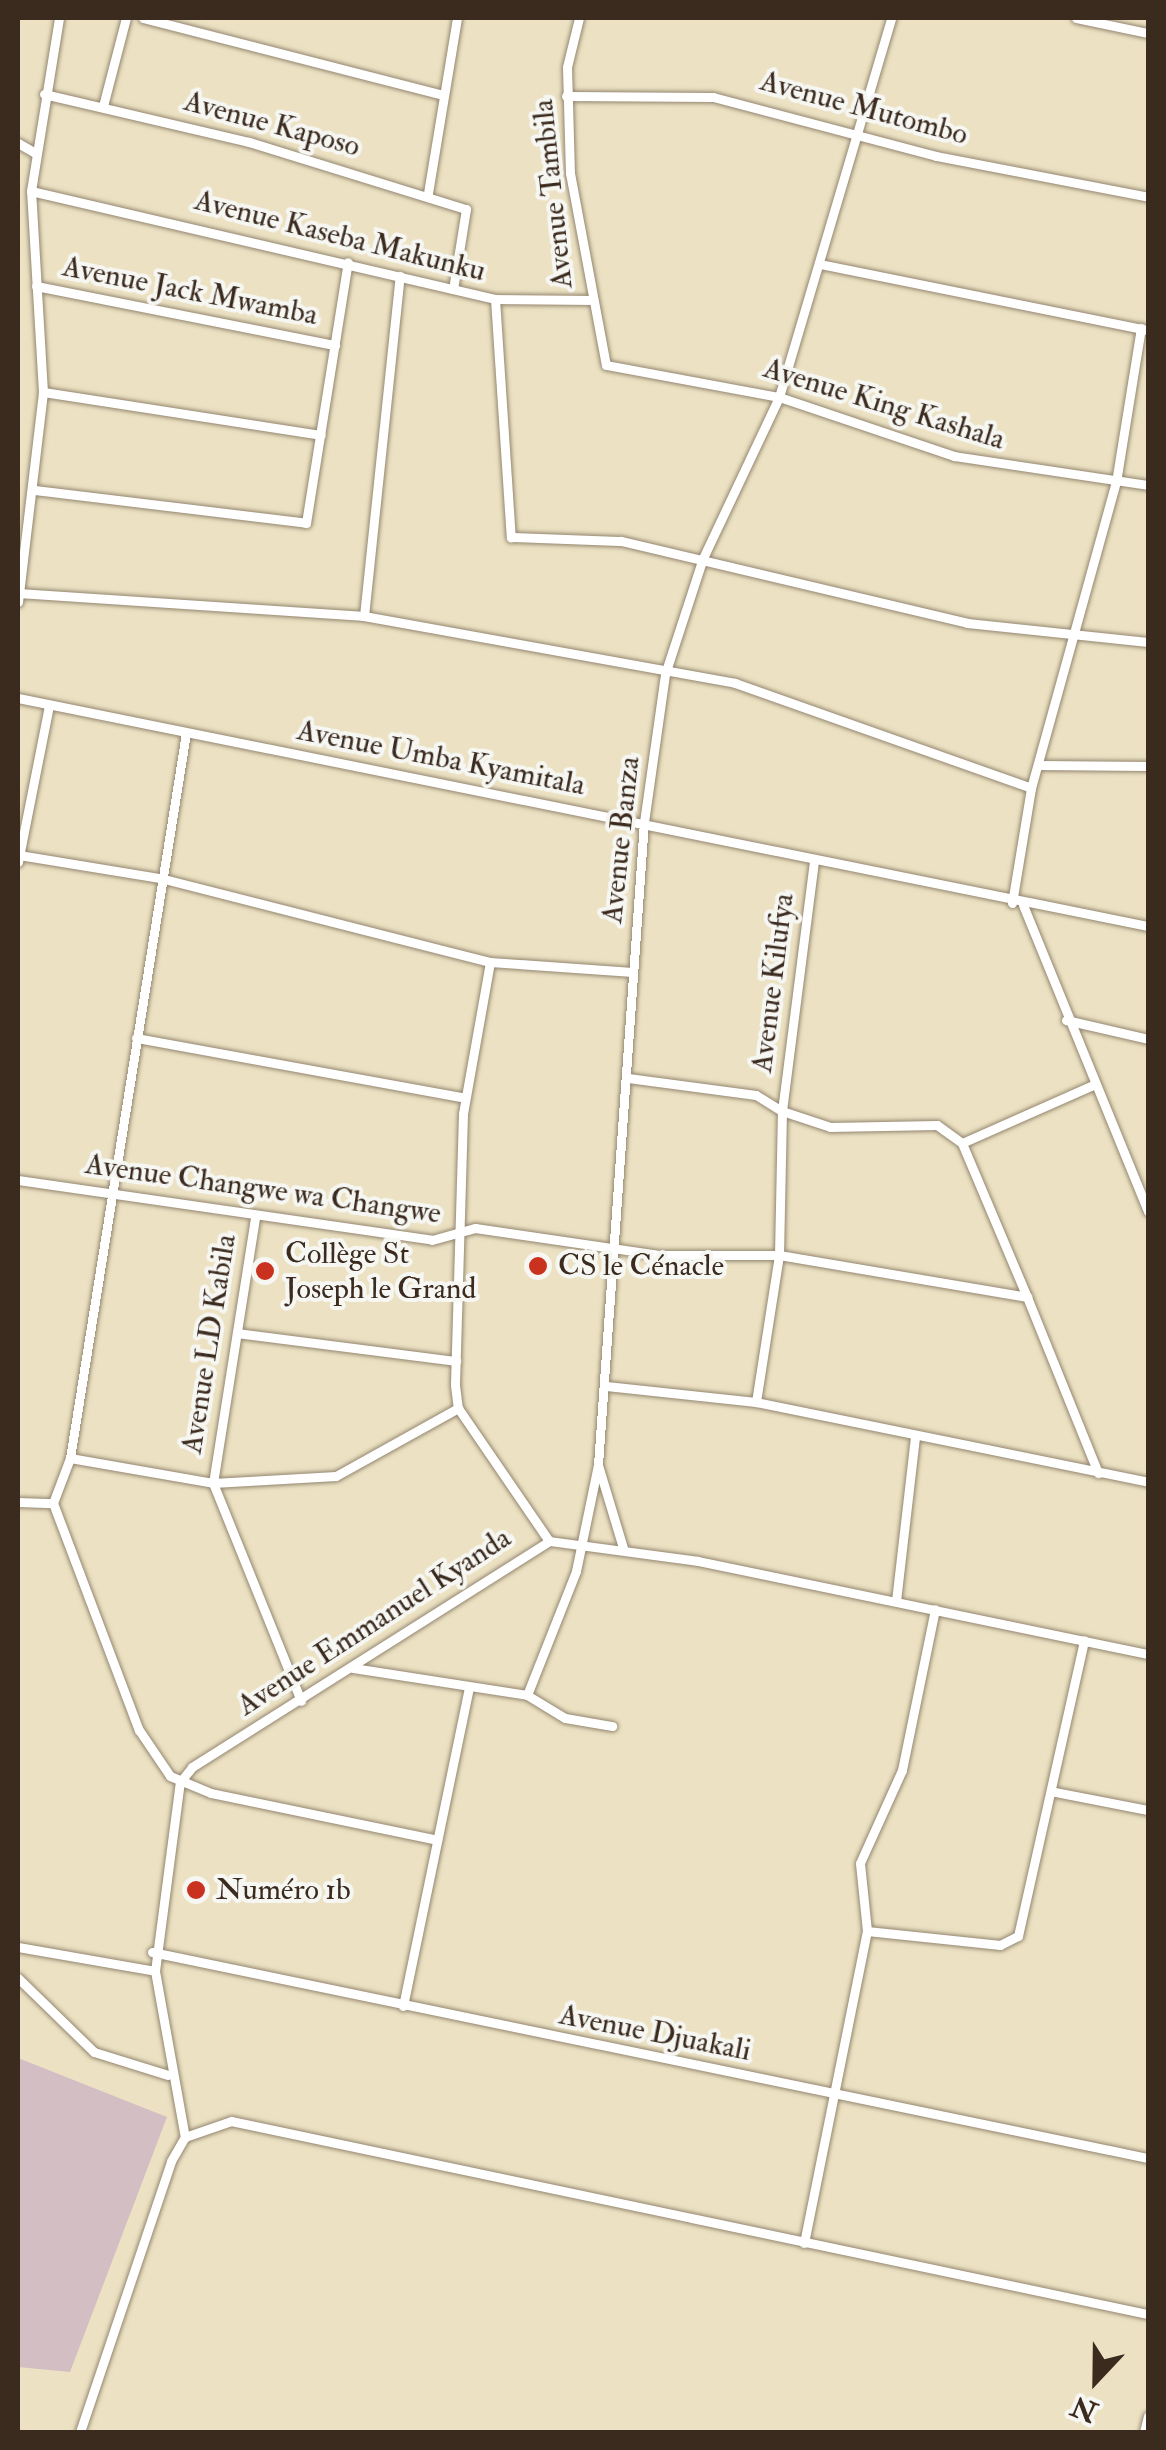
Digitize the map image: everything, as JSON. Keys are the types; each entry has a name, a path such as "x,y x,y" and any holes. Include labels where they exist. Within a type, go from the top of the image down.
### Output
{"street":[{"path":"59,18 31,191 43,392 35,490 18,598 364,616 747,686 1031,788"},
{"path":"103,106 126,18"},
{"path":"142,18 442,95"},
{"path":"428,193 457,18"},
{"name":"Avenue Tambila","path":"579,18 566,96 590,300 606,365"},
{"name":"Avenue Banza","path":"527,1695 581,1541 598,1465 618,1244 644,822 665,674 702,558 779,396 891,18"},
{"path":"1076,18 1148,33"},
{"name":"Avenue Kaposo","path":"44,94 103,106 428,193 469,212 453,290"},
{"name":"Avenue Mutombo","path":"566,96 714,97 1148,198"},
{"path":"18,142 35,153"},
{"name":"Avenue Kaseba Makunku","path":"31,191 495,299 590,300"},
{"path":"35,490 302,525 321,435 348,262"},
{"path":"820,264 1145,329 1116,482 1069,636 1031,788 1017,904 1148,1212"},
{"path":"364,616 400,276"},
{"name":"Avenue Jack Mwamba","path":"36,286 334,345"},
{"path":"495,299 507,534 621,541 967,623 1148,642"},
{"name":"Avenue King Kashala","path":"606,365 779,396 954,456 1148,485"},
{"path":"43,392 321,435"},
{"name":"Avenue Umba Kyamitala","path":"18,698 644,822 1017,904 1148,926"},
{"path":"49,705 18,858 160,878 490,962 633,972"},
{"path":"186,733 136,1038 105,1194 70,1458 52,1503 139,1730 180,1782 437,1840"},
{"path":"1038,765 1148,766"},
{"name":"Avenue Kilufya","path":"756,1402 778,1255 782,1112 814,861"},
{"path":"490,962 465,1098 456,1360 458,1408 549,1541"},
{"path":"1066,1020 1148,1039"},
{"path":"136,1038 465,1098"},
{"path":"628,1078 756,1095 782,1112 830,1127 936,1125 962,1142 1098,1472"},
{"path":"962,1142 1093,1085"},
{"name":"Avenue Changwe wa Changwe","path":"18,1180 255,1218 432,1240 462,1233 618,1244 659,1255 778,1255 1027,1296"},
{"name":"Avenue LD Kabila","path":"255,1218 212,1483 302,1700"},
{"path":"238,1333 456,1360"},
{"path":"606,1386 756,1402 1148,1482"},
{"path":"70,1458 212,1483 336,1476 458,1408"},
{"path":"896,1601 916,1436"},
{"path":"598,1465 623,1548"},
{"path":"18,1502 52,1503"},
{"name":"Avenue Emmanuel Kyanda","path":"180,1782 549,1541 581,1541 623,1548 1148,1654"},
{"path":"804,2243 868,1931 860,1863 902,1770 935,1609"},
{"path":"868,1931 1012,1943 1055,1792 1084,1640"},
{"path":"353,1668 527,1695 565,1718 612,1726"},
{"path":"403,2006 468,1688"},
{"path":"80,2432 185,2137 168,2075 152,1952 180,1782"},
{"path":"1055,1792 1148,1810"},
{"path":"18,1946 156,1971"},
{"name":"Avenue Djuakali","path":"152,1952 1148,2158"},
{"path":"18,1978 94,2052 168,2075"},
{"path":"185,2137 232,2121 1148,2314"},
{"path":"1144,2432 1148,2416"}],"shaded area":[{"path":"18,2058 167,2117 70,2372 18,2367"}],"place":[{"name":"CS le Cénacle","path":"538,1266"},
{"name":"Collège St Joseph le Grand","path":"265,1271"},
{"name":"Numéro 1b","path":"196,1890"}]}
